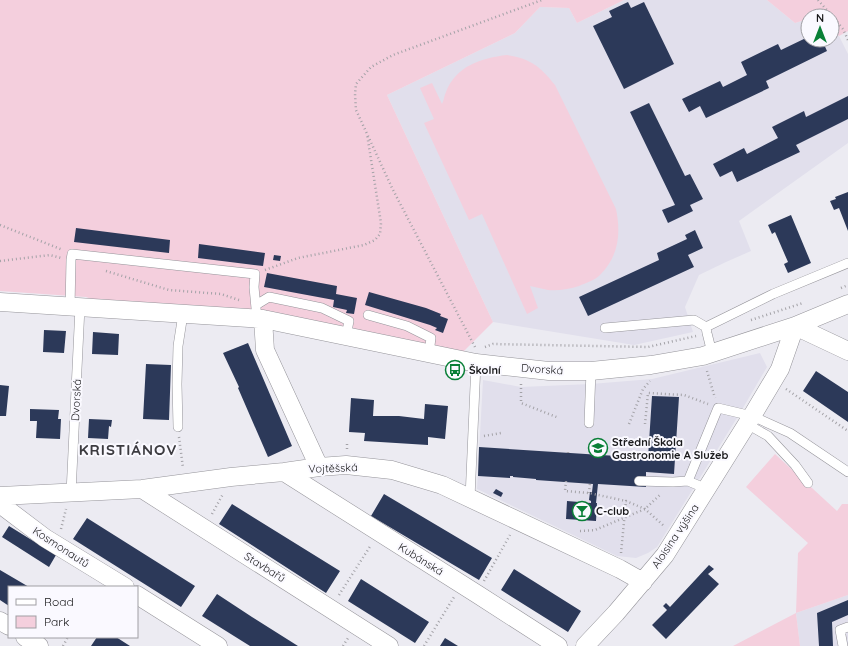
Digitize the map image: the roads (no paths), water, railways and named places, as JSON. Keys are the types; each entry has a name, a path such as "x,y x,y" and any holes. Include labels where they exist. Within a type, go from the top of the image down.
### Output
{"street":[{"name":"Dvorská","path":"0,302 183,314 259,314 346,336 476,363 549,371 591,371 651,365 707,354 795,326 848,304"},
{"path":"259,314 266,350 319,467"},
{"path":"795,326 848,351"},
{"name":"Aloisina výšina","path":"585,646 616,613 665,555 774,380 780,369 795,326"},
{"name":"Vojtěšská","path":"0,496 142,489 231,477 346,465 392,470 442,485 620,569 643,582"},
{"name":"Kubánská","path":"284,472 558,646"},
{"name":"Stavbařů","path":"142,489 389,646"},
{"name":"Kosmonautů","path":"0,504 45,538 123,586"},
{"path":"138,596 218,646"},
{"path":"27,638 39,646"}],"lane":[{"path":"75,307 72,257 255,274 254,287 259,314"},
{"path":"706,327 773,294 848,263"},
{"name":"Dvorská","path":"71,493 75,307"},
{"path":"178,427 178,346 183,314"},
{"path":"368,315 407,326 431,338 429,353"},
{"path":"605,328 694,320 706,327"},
{"path":"706,327 707,354"},
{"path":"470,498 476,363"},
{"path":"589,423 591,371"},
{"path":"688,481 718,408 790,433 848,472"},
{"path":"750,420 768,436 795,465 808,484"},
{"path":"639,481 688,481 707,489"},
{"path":"843,646 840,630 848,627"}],"place":[{"name":"Školní","path":"455,370"},
{"name":"Střední Škola Gastronomie A Služeb","path":"598,448"},
{"name":"C-club","path":"582,511"}],"district":[{"name":"KRISTIÁNOV","path":"128,450"}]}
